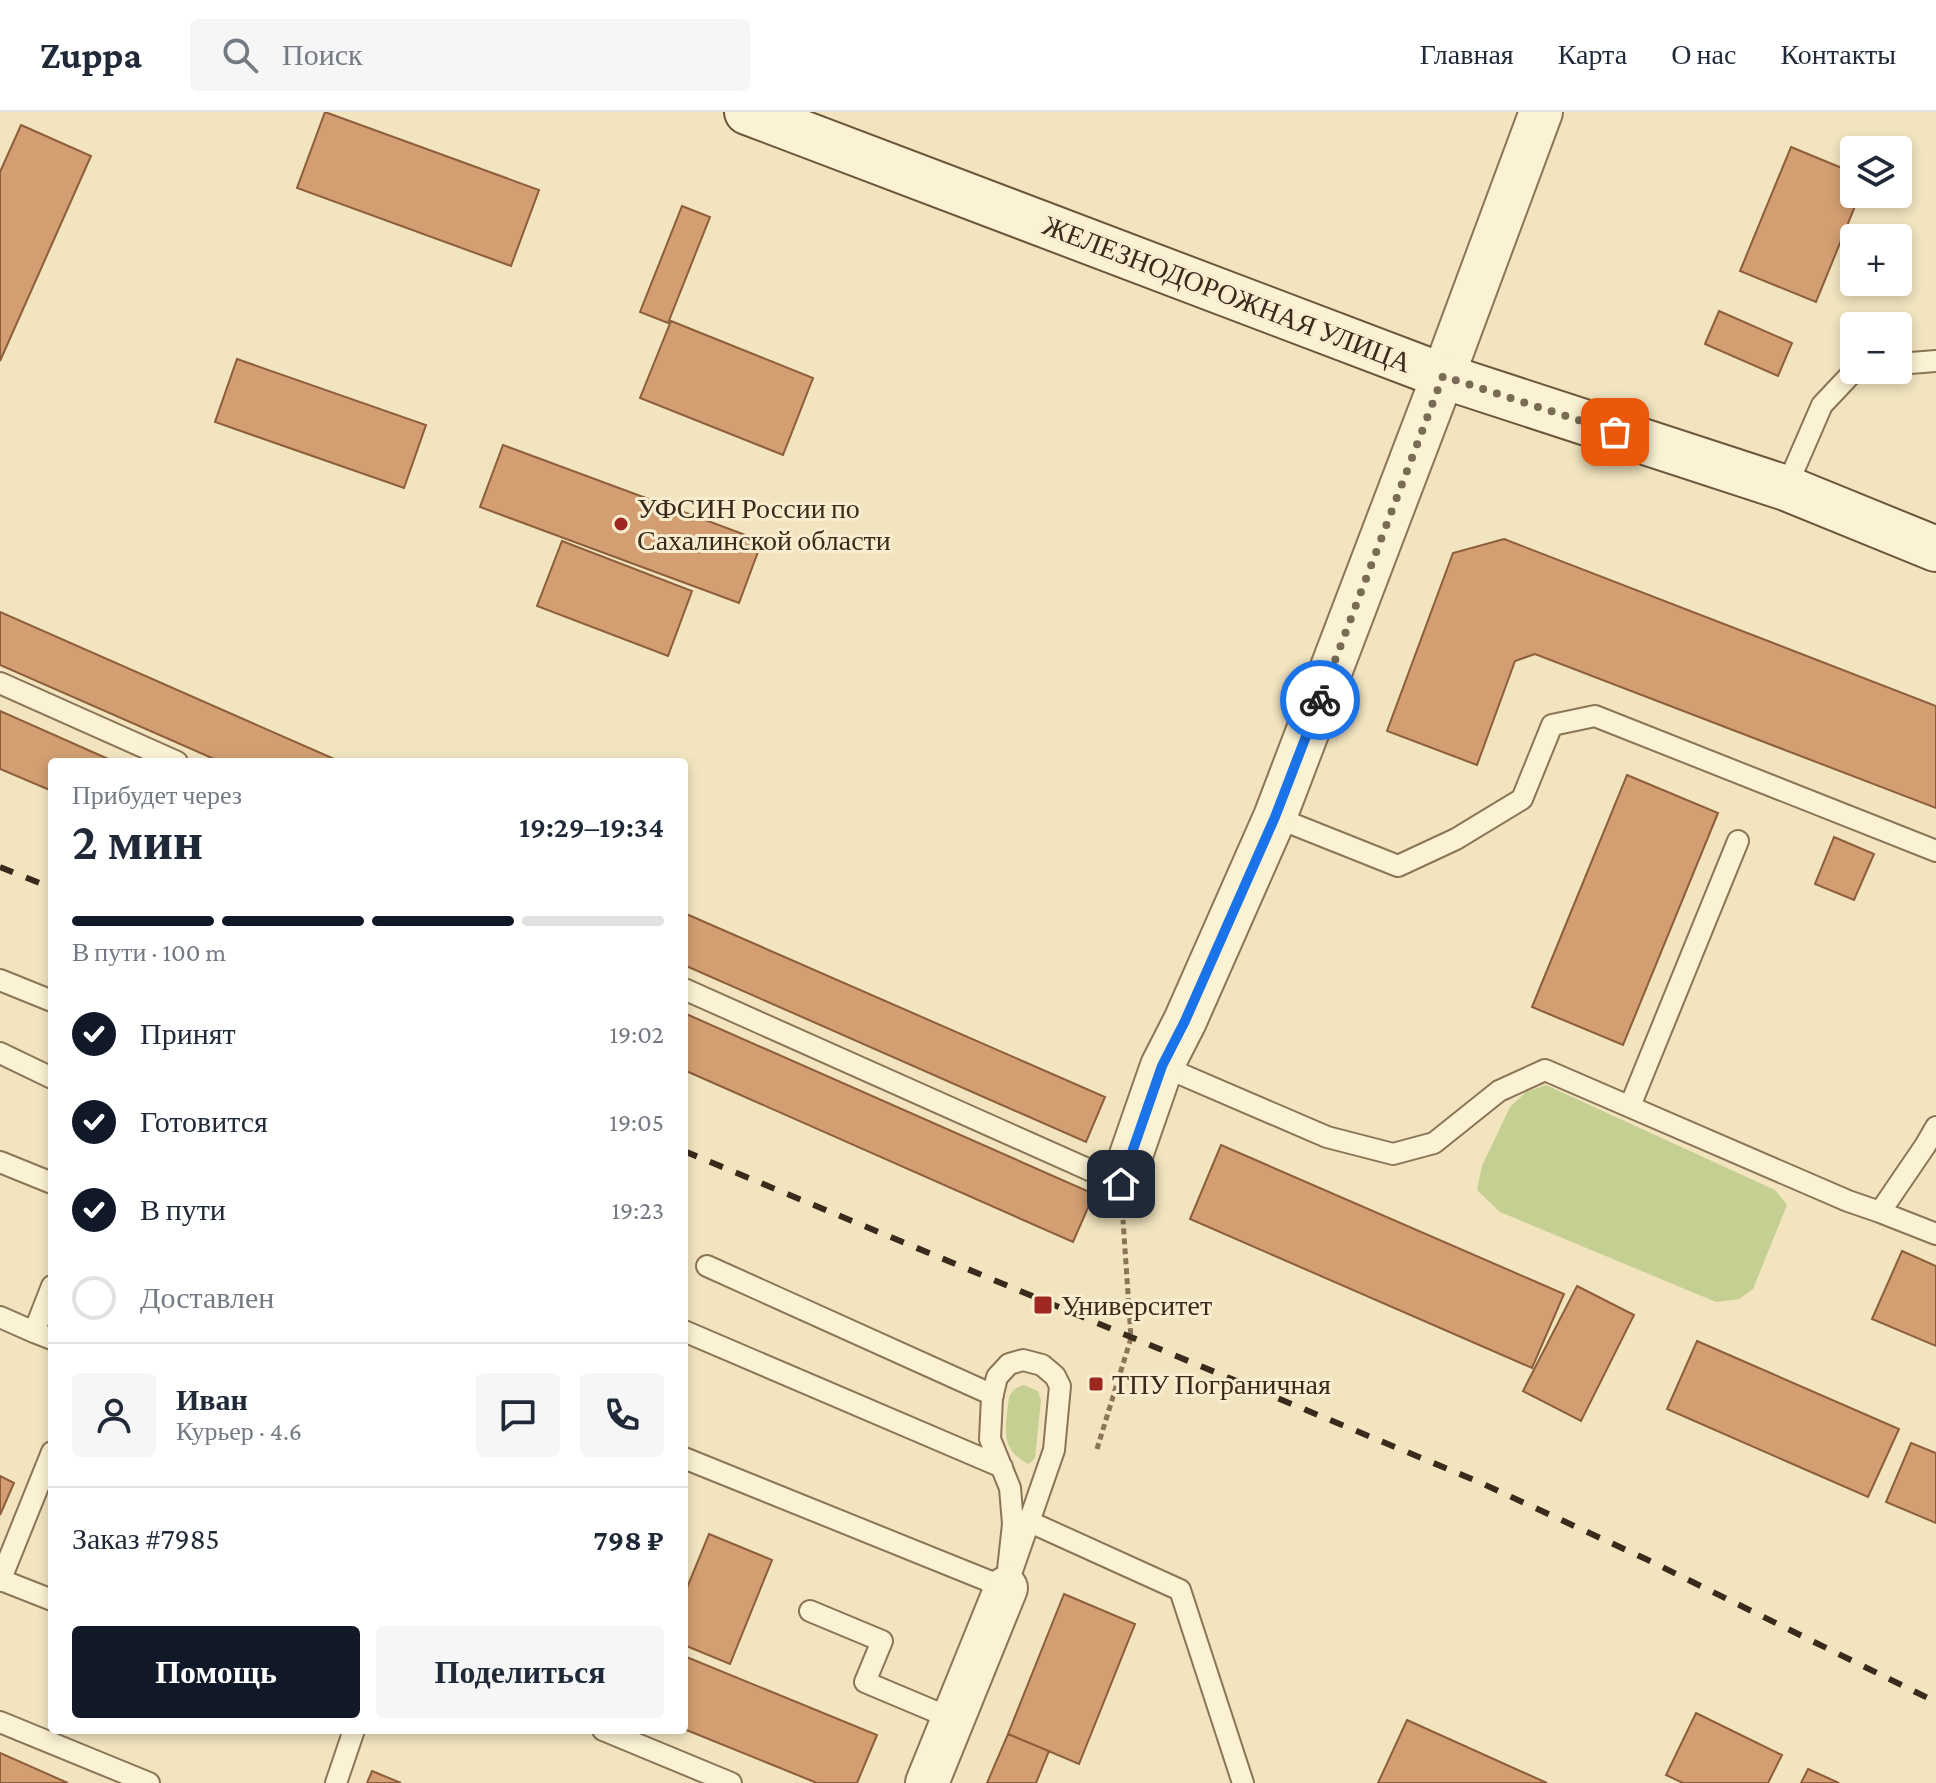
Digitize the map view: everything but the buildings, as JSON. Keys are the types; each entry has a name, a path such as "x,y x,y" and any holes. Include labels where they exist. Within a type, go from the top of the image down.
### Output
{"main road":[{"name":"ЖЕЛЕЗНОДОРОЖНАЯ УЛИЦА","path":"747,112 1443,376 1786,488 1936,549"}],"street":[{"path":"1121,1184 1162,1066 1275,817 1541,112"},
{"path":"927,1783 1006,1588"}],"lane":[{"path":"1912,363 1936,361"},
{"path":"1786,488 1822,405 1842,384"},
{"path":"0,683 168,758"},
{"path":"1275,817 1398,866 1456,839 1522,799 1552,725 1595,716 1936,851"},
{"path":"1630,1106 1738,841"},
{"path":"0,980 48,999"},
{"path":"688,991 1121,1184"},
{"path":"0,1053 48,1076"},
{"path":"1162,1066 1327,1137 1393,1154 1434,1143 1499,1091 1545,1070 1848,1201 1936,1234"},
{"path":"1880,1212 1936,1127"},
{"path":"0,1162 48,1181"},
{"path":"707,1266 993,1395"},
{"path":"0,1317 43,1335 48,1308"},
{"path":"688,1333 1002,1467"},
{"path":"1023,1360 1042,1365 1055,1376 1060,1386 1054,1450 1006,1588 1013,1524 1010,1488 990,1439 993,1395 997,1377 1009,1364 1023,1360"},
{"path":"688,1460 1006,1588"},
{"path":"48,1462 0,1580 48,1598"},
{"path":"1030,1522 1180,1590 1243,1783"},
{"path":"810,1611 882,1641 865,1682 953,1719"},
{"path":"0,1722 149,1783"},
{"path":"336,1783 353,1734"},
{"path":"613,1734 731,1783"}],"path":[{"path":"1097,1449 1131,1338 1121,1184"}],"green space":[{"path":"1546,1085 1775,1190 1787,1205 1753,1289 1739,1299 1716,1302 1500,1212 1477,1190 1482,1166 1510,1107 1526,1092"},
{"path":"1024,1385 1038,1391 1041,1400 1035,1458 1029,1464 1012,1452 1006,1436 1009,1397 1015,1389"}],"railway":[{"path":"0,867 48,886"},
{"path":"688,1153 1479,1482 1648,1560 1936,1702"}],"way so far":[{"path":"1320,700 1443,376 1615,432"}],"place":[{"name":"УФСИН России по Сахалинской области","path":"621,524"},
{"name":"Университет","path":"1043,1305"},
{"name":"ТПУ Пограничная","path":"1096,1384"}],"route":[{"path":"1121,1184 1162,1066 1275,817 1320,700"}]}
